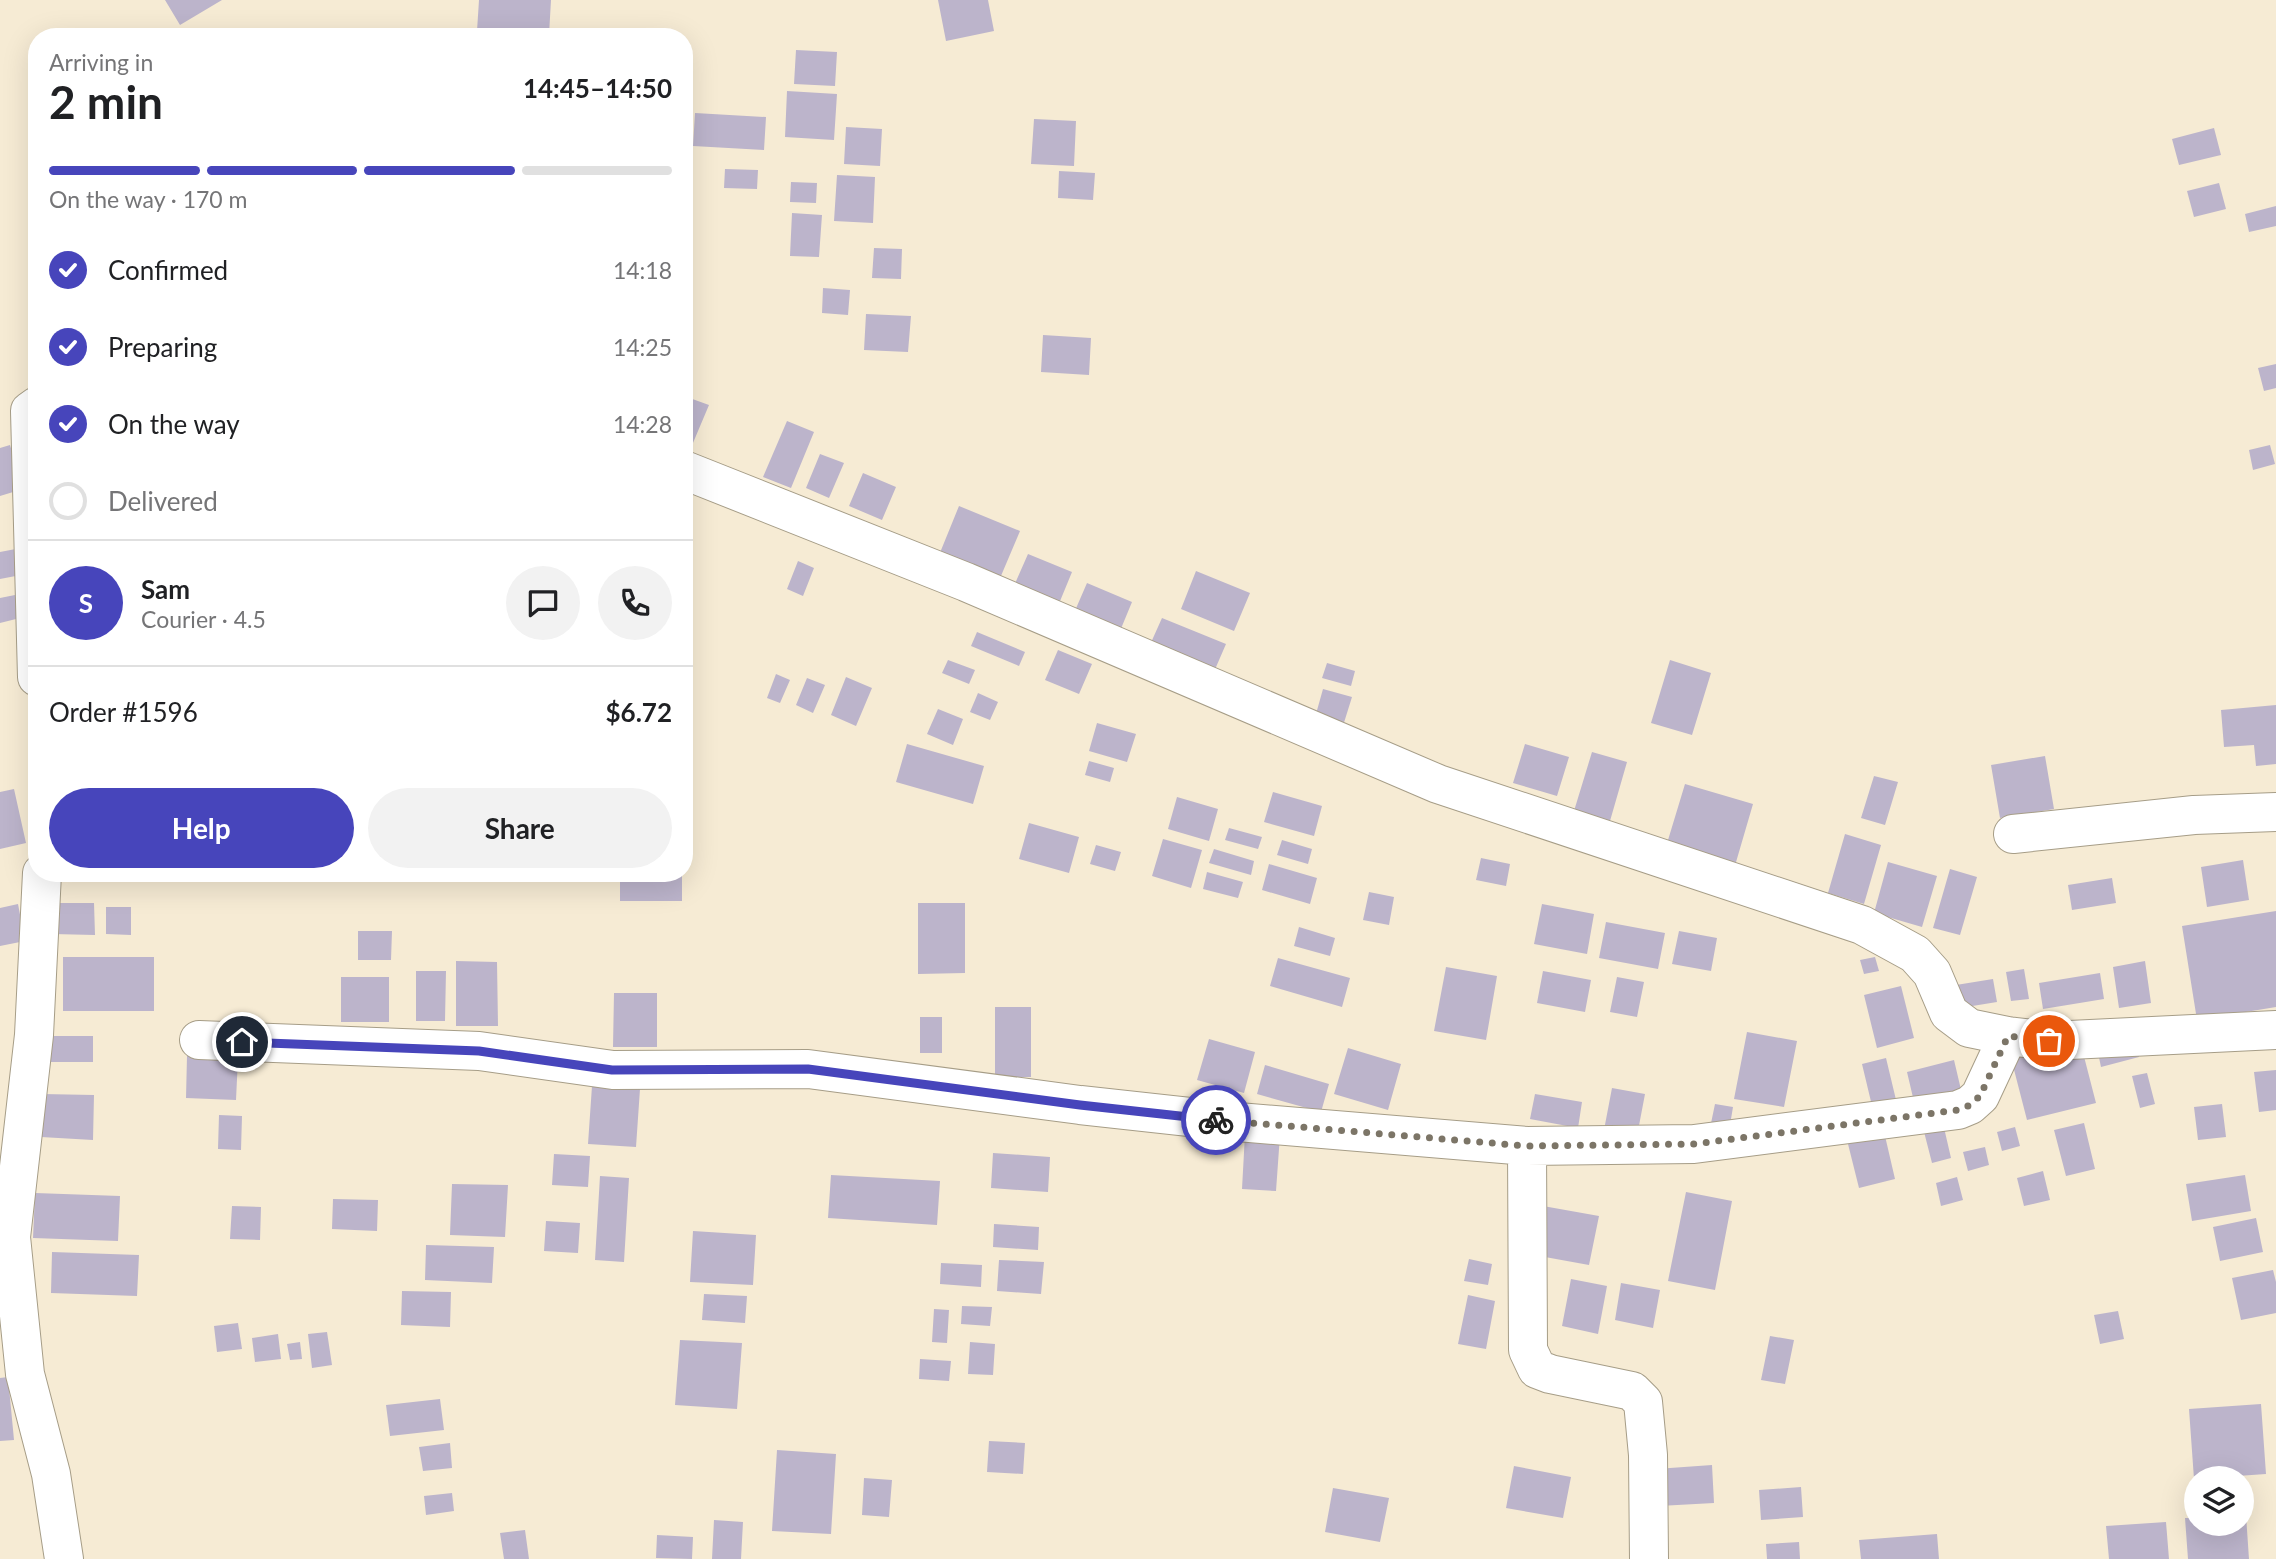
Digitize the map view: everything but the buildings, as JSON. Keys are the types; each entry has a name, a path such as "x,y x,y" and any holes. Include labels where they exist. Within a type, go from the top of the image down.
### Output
{"street":[{"path":"693,474 967,582 1438,784 1863,925 1915,954 1932,973 1949,1013 1969,1028 2049,1041 2276,1030"},
{"path":"2013,834 2194,815 2276,812"},
{"path":"42,882 34,1035 5,1236 25,1374 51,1474 64,1559"},
{"path":"199,1040 479,1051 612,1070 808,1069 1173,1115 1527,1146 1694,1144 1958,1110 1970,1105 1980,1096 2008,1036"},
{"path":"1527,1146 1528,1350 1537,1369 1632,1391 1643,1402 1648,1455 1649,1559"}],"way so far":[{"path":"1216,1120 1527,1146 1694,1144 1958,1110 1970,1105 1980,1096 2008,1036 2049,1041"}],"route":[{"path":"242,1042 479,1051 612,1070 808,1069 1216,1120"}]}
